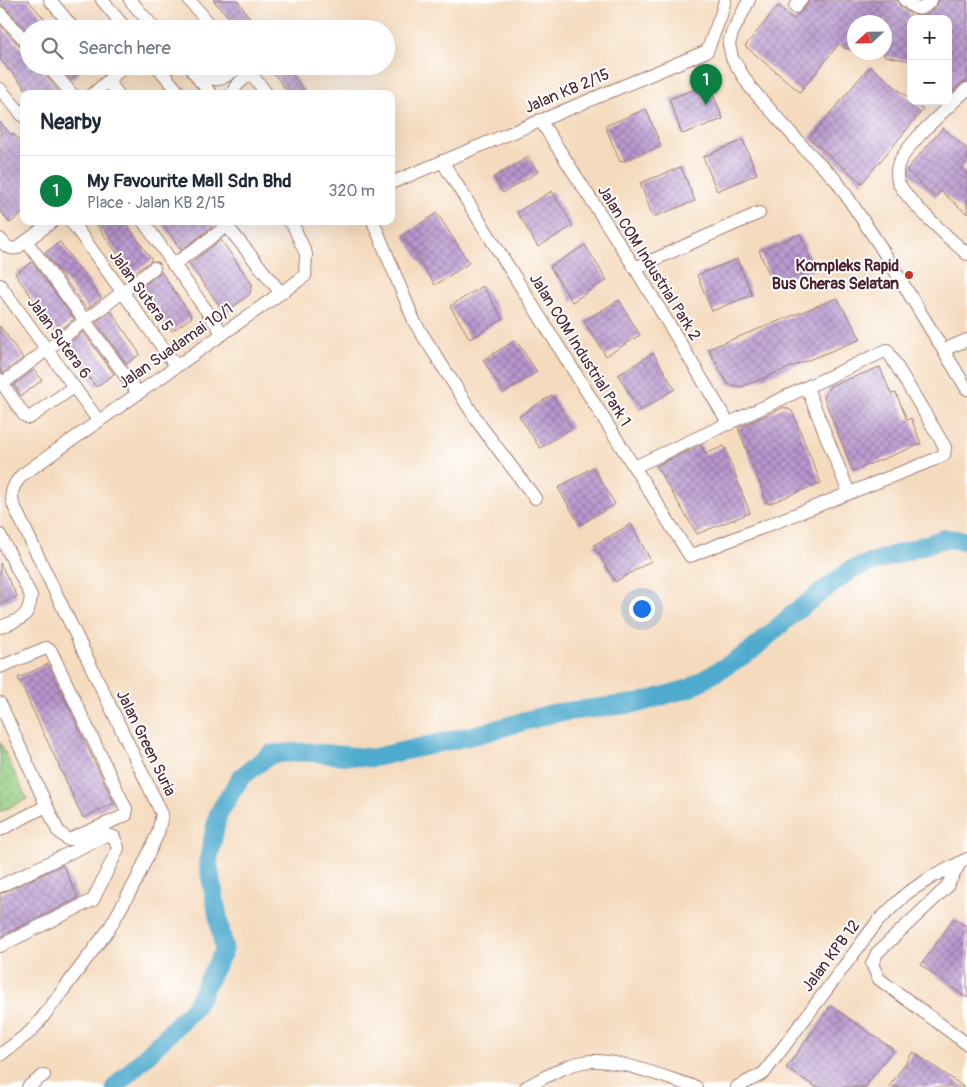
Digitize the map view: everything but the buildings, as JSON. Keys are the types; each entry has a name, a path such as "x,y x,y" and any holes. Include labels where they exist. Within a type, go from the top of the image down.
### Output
{"street":[{"path":"50,0 67,20"},
{"path":"102,0 119,20"},
{"path":"130,0 147,20"},
{"path":"189,0 206,20"},
{"name":"Jalan KB 2/15","path":"395,180 707,50 725,0"},
{"path":"749,0 732,33 729,44 732,58 750,87 805,149 836,180 880,246 943,350 965,382"},
{"path":"905,0 913,8 919,9 926,7 932,0"},
{"path":"0,13 20,35"},
{"path":"56,75 69,90"},
{"path":"96,90 107,75"},
{"path":"110,75 116,90"},
{"path":"164,75 177,90"},
{"path":"195,75 208,90"},
{"path":"200,75 207,79 220,80 230,75"},
{"path":"234,90 242,75"},
{"path":"251,75 264,90"},
{"path":"0,88 20,112"},
{"path":"967,89 924,131 901,159 897,169 898,182 905,194 967,254"},
{"name":"Jalan COM Industrial Park 2","path":"540,120 635,268 729,424"},
{"name":"Jalan COM Industrial Park 1","path":"442,161 690,556 849,493"},
{"path":"635,268 759,213"},
{"path":"0,239 7,247 12,249 27,242 48,225"},
{"name":"Jalan Sutera 5","path":"74,225 176,366"},
{"path":"146,225 223,334"},
{"path":"173,265 224,225"},
{"path":"226,225 281,293"},
{"name":"Jalan Suadamai 10/1","path":"22,475 94,415 138,393 305,276 306,254 295,225"},
{"path":"376,225 415,323 480,425 535,498"},
{"path":"27,242 138,393"},
{"path":"74,388 29,418 24,415 1,382 48,350 154,268"},
{"name":"Jalan Sutera 6","path":"0,285 94,415"},
{"path":"943,350 967,340"},
{"path":"634,467 887,350 945,448 944,454 849,493 807,388"},
{"name":"Jalan Green Suria","path":"2,1050 30,1032 40,1022 109,929 136,881 158,833 162,814 14,506 11,498 13,490 16,481 22,475"},
{"path":"0,535 31,596 30,608 23,618 0,627"},
{"path":"0,667 46,648 51,651 127,811 126,815 67,839 58,831 0,703"},
{"path":"0,830 46,806"},
{"path":"0,886 107,835 114,837 118,848 117,851 93,900 0,946"},
{"path":"964,860 946,888 876,954 872,964 879,980 967,1044"},
{"name":"Jalan KPB 12","path":"736,1087 764,1073 878,921 907,893 964,860"},
{"path":"526,1087 554,1072 584,1062 616,1063 696,1087"},
{"path":"28,1087 44,1075"}],"green space":[{"path":"0,742 27,799 0,812"}],"waterway":[{"path":"115,1087 194,1008 224,950 208,862 218,814 241,777 271,754 306,752 372,758 475,735 554,713 639,703 690,688 751,651 795,612 852,569 946,538 967,541"}],"place":[{"name":"My Favourite Mall Sdn Bhd","path":"706,105"},
{"name":"Kompleks Rapid Bus Cheras Selatan","path":"909,275"}]}
